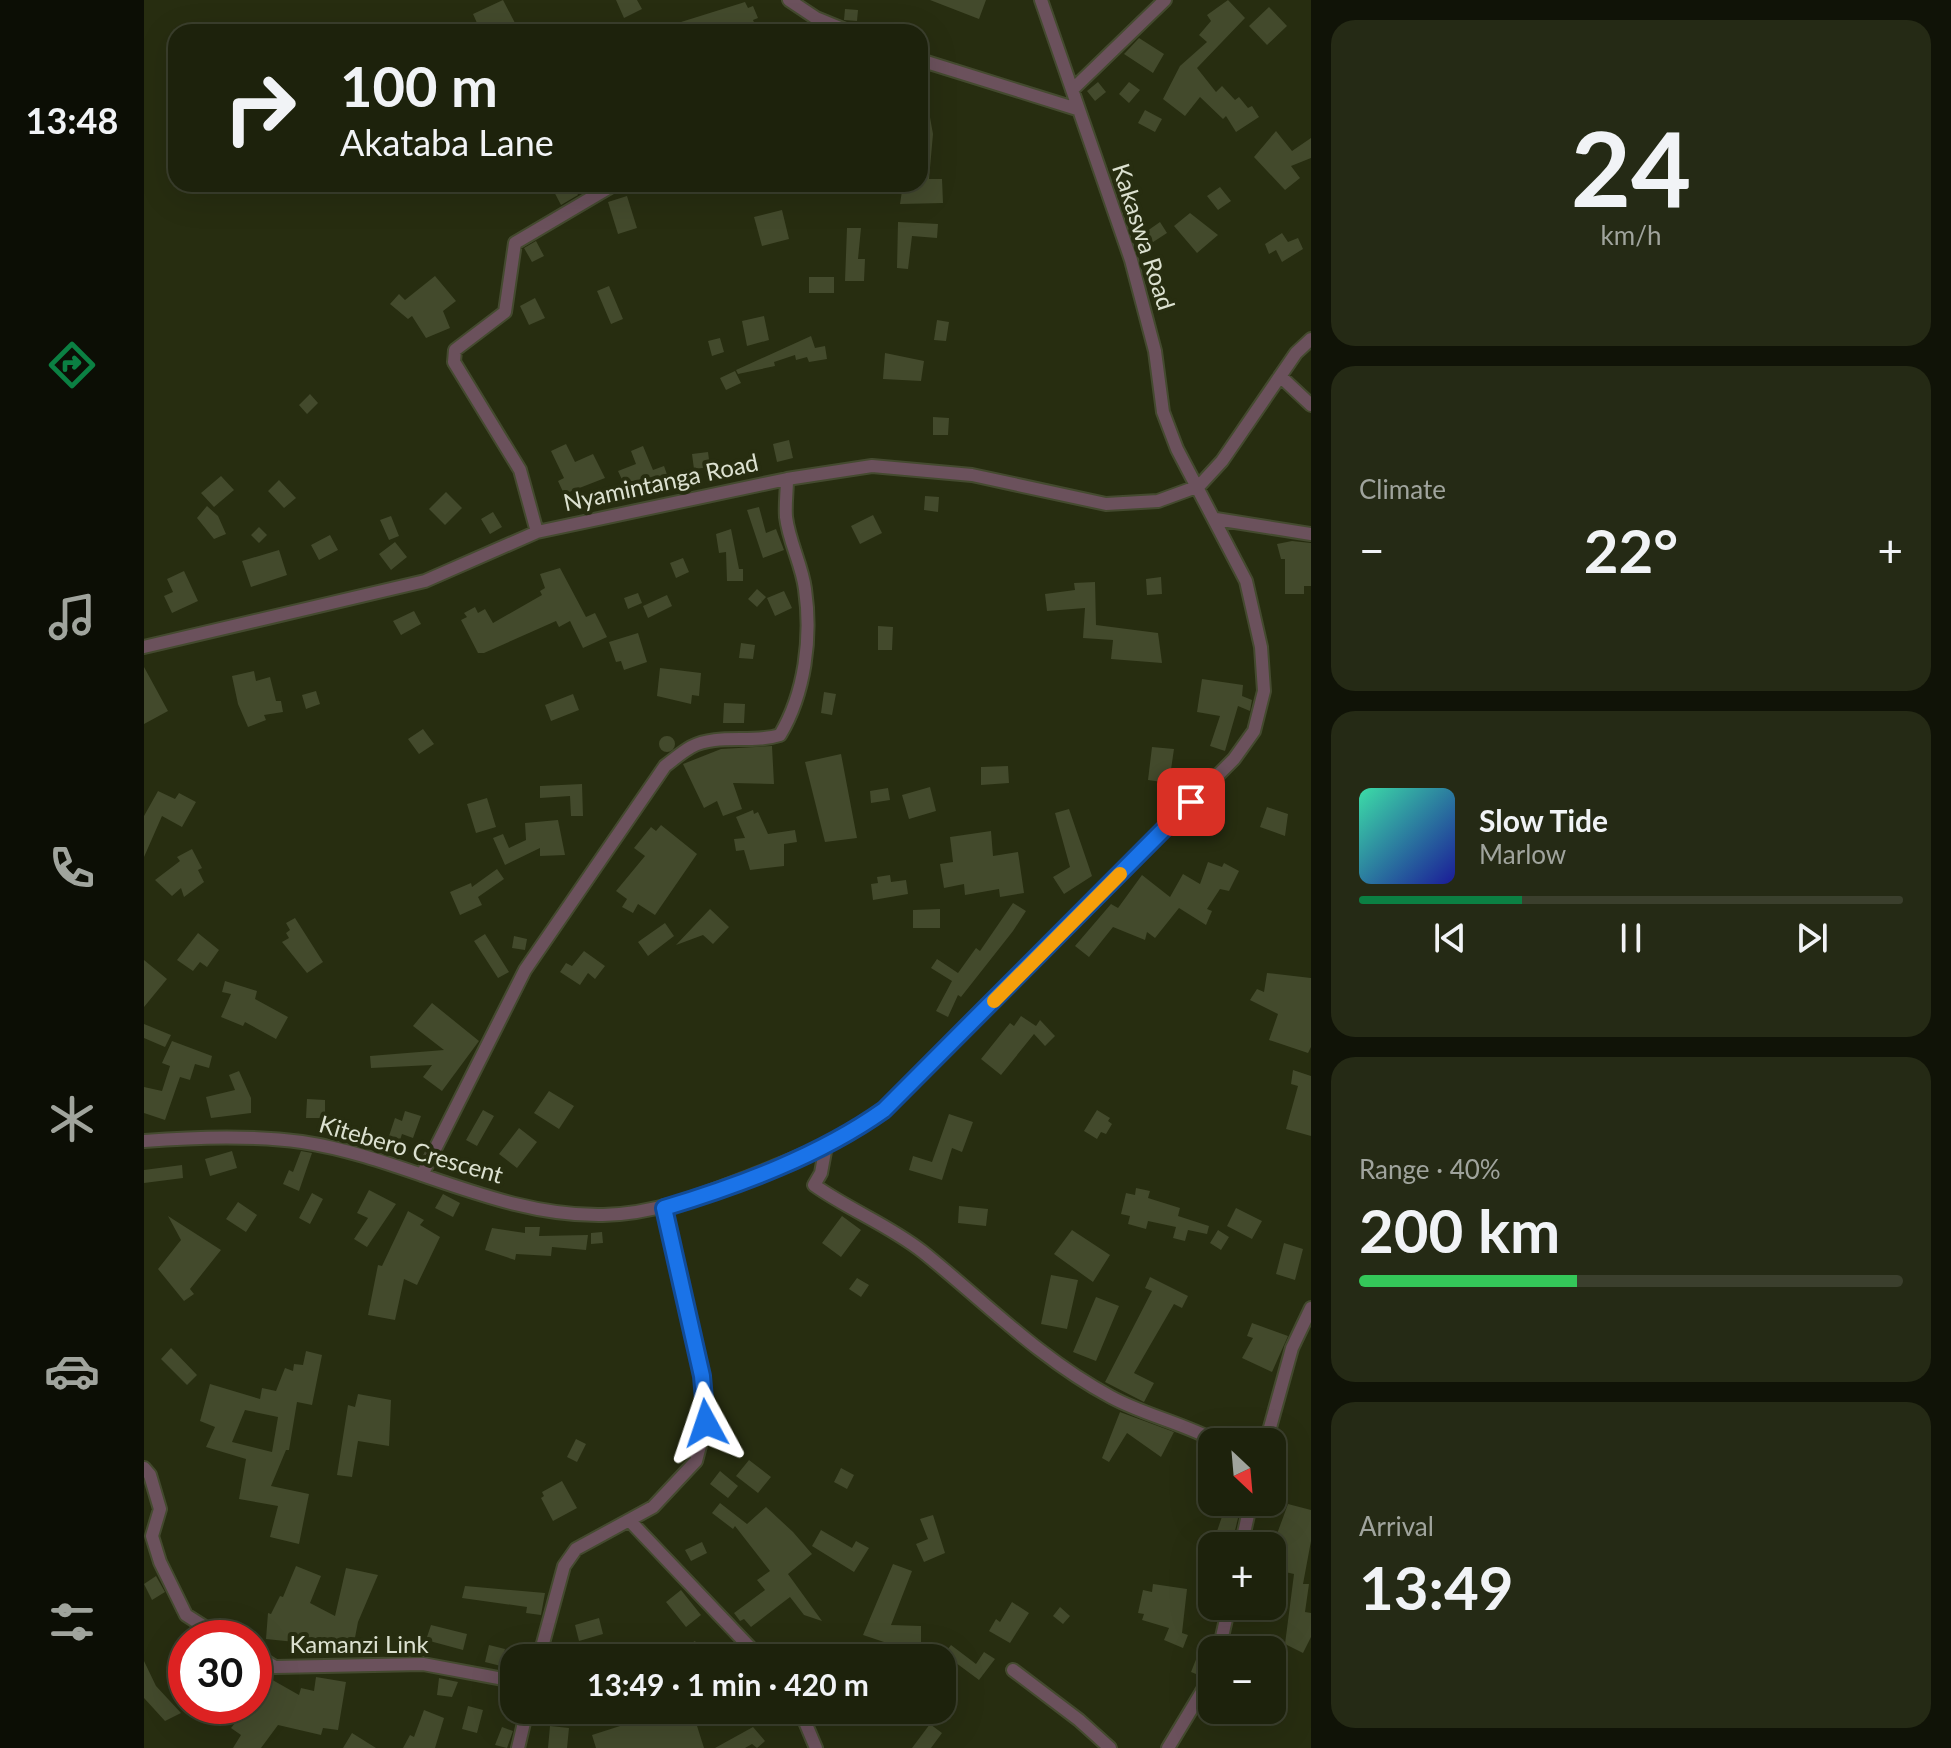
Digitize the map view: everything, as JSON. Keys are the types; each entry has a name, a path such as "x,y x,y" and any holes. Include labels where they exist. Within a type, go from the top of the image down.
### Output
{"street":[{"path":"789,0 831,24"},
{"name":"Kakaswa Road","path":"826,1146 845,1138 884,1110 1234,759 1254,731 1264,691 1261,647 1246,581 1177,449 1163,412 1155,351 1131,260 1041,0"},
{"path":"1072,90 1165,0"},
{"path":"928,66 1077,109"},
{"path":"537,532 520,470 454,362 455,350 505,312 515,243 601,192"},
{"path":"1199,486 1222,461 1280,376 1311,339"},
{"path":"1280,376 1311,405"},
{"name":"Nyamintanga Road","path":"144,647 425,581 537,532 787,479 872,466 972,475 1106,504 1158,501 1199,486"},
{"path":"422,1175 525,970 665,766 691,746 708,741 763,740 780,735 789,720 801,682 808,638 805,588 786,517 787,479"},
{"path":"1216,519 1311,534"},
{"name":"Kitebero Crescent","path":"144,1141 188,1138 302,1142 422,1175 458,1190 552,1210 602,1215 664,1208 826,1146"},
{"path":"826,1146 821,1173 814,1185 877,1220 923,1252 1013,1331 1065,1368 1113,1398 1198,1431"},
{"path":"543,1644 564,1566 576,1549 653,1507 696,1461 706,1423 702,1376 664,1208"},
{"path":"1270,1428 1292,1348 1311,1308"},
{"path":"144,1468 150,1475 160,1509 148,1536 186,1615 194,1620"},
{"path":"630,1521 747,1644"},
{"name":"Kamanzi Link","path":"272,1665 423,1664 500,1678"},
{"path":"1013,1670 1110,1748"},
{"path":"1168,1748 1198,1698"},
{"path":"518,1748 524,1724"},
{"path":"806,1724 816,1748"}],"building":[{"path":"503,0 515,23 477,24 473,14"},
{"path":"616,0 637,0 642,9 624,18"},
{"path":"930,0 986,0 979,19"},
{"path":"1228,0 1245,18 1197,68 1216,92 1222,86 1235,100 1239,97 1248,108 1252,106 1259,117 1236,132 1226,116 1223,119 1200,97 1185,116 1163,99 1180,66 1207,42 1199,35 1211,21 1207,15"},
{"path":"745,2 748,8 753,6 758,18 753,20 755,24 681,22"},
{"path":"1269,7 1287,26 1267,45 1249,26"},
{"path":"845,9 858,10 857,21 844,20"},
{"path":"1139,38 1164,54 1153,73 1124,54"},
{"path":"1098,82 1106,92 1095,101 1087,91"},
{"path":"1129,82 1140,90 1129,103 1119,94"},
{"path":"928,106 933,134 929,179 942,179 943,203 900,204 902,192 928,192"},
{"path":"1145,110 1162,119 1155,132 1138,123"},
{"path":"1276,131 1292,151 1311,138 1311,158 1291,166 1300,178 1285,190 1254,157"},
{"path":"1220,187 1231,201 1218,210 1207,196"},
{"path":"554,192 577,192 578,195 561,205"},
{"path":"627,196 637,228 618,234 608,202"},
{"path":"782,210 789,239 762,246 754,217"},
{"path":"1190,213 1218,235 1197,253 1174,226"},
{"path":"898,222 938,224 937,238 912,236 908,269 897,268"},
{"path":"1160,222 1167,233 1147,246 1140,236"},
{"path":"847,228 861,228 858,259 865,259 864,281 845,281"},
{"path":"1282,233 1288,242 1298,238 1303,249 1282,262 1276,250 1269,254 1265,244"},
{"path":"536,241 544,256 532,262 524,248"},
{"path":"435,276 456,301 443,311 450,328 426,338 412,316 408,319 390,304 399,294 405,300"},
{"path":"809,277 834,277 834,293 809,293"},
{"path":"609,286 623,319 611,324 597,291"},
{"path":"535,298 545,318 529,325 520,306"},
{"path":"764,316 769,340 747,346 742,321"},
{"path":"937,320 949,322 946,341 934,340"},
{"path":"811,336 815,348 825,346 827,359 809,362 807,357 796,360 795,355 774,362 775,366 738,374 736,370"},
{"path":"720,338 724,352 712,356 708,341"},
{"path":"885,353 924,361 921,381 883,379"},
{"path":"735,371 741,383 726,390 720,378"},
{"path":"310,394 318,403 307,414 299,405"},
{"path":"933,417 949,418 948,435 933,435"},
{"path":"789,440 793,458 777,462 773,444"},
{"path":"566,444 575,462 593,454 605,478 564,494 558,481 564,478 551,451"},
{"path":"643,446 653,470 664,466 670,483 648,491 643,478 625,486 618,471 636,464 631,451"},
{"path":"708,452 710,467 694,469 692,454"},
{"path":"221,476 234,490 214,507 201,493"},
{"path":"279,480 296,498 284,508 268,491"},
{"path":"446,492 462,508 445,525 429,509"},
{"path":"925,496 939,497 938,512 924,510"},
{"path":"207,506 218,516 226,534 214,539 197,518"},
{"path":"759,507 766,533 776,529 784,550 763,558 747,510"},
{"path":"493,512 502,527 490,534 481,519"},
{"path":"873,515 882,533 860,544 851,526"},
{"path":"391,516 399,536 389,540 380,520"},
{"path":"259,527 267,535 259,543 251,535"},
{"path":"731,529 739,569 743,569 743,581 727,581 726,552 719,553 716,534"},
{"path":"330,535 338,550 319,560 311,545"},
{"path":"1292,541 1311,543 1311,586 1304,586 1304,594 1285,594 1285,559 1281,559 1277,544"},
{"path":"395,542 407,557 391,570 379,554"},
{"path":"279,550 287,575 251,587 242,561"},
{"path":"683,558 689,572 676,578 670,563"},
{"path":"560,568 586,617 595,613 607,637 583,648 570,621 559,627 556,621 478,653 461,620 467,617 464,613 475,607 478,613 485,609 493,623 542,595 540,591 545,588 540,574"},
{"path":"184,571 198,601 172,613 164,596 173,592 167,579"},
{"path":"1161,577 1162,594 1147,595 1146,579"},
{"path":"1095,582 1096,625 1158,633 1162,663 1111,659 1113,640 1083,638 1085,608 1047,611 1045,594 1075,590 1074,583"},
{"path":"757,589 766,597 757,607 748,599"},
{"path":"784,591 792,608 775,616 767,598"},
{"path":"638,593 642,603 628,609 624,598"},
{"path":"667,595 672,606 648,618 643,606"},
{"path":"414,611 421,624 401,635 393,621"},
{"path":"878,626 893,627 892,650 878,650"},
{"path":"638,633 647,662 624,670 621,661 616,662 609,642"},
{"path":"741,643 755,645 753,659 739,658"},
{"path":"144,667 168,711 144,724"},
{"path":"660,668 701,673 699,696 692,695 691,704 657,696"},
{"path":"254,671 256,681 270,677 276,701 281,701 283,712 264,715 266,720 248,727 238,704 232,676"},
{"path":"1202,679 1243,685 1242,696 1252,700 1250,711 1238,706 1225,751 1210,746 1220,716 1197,712"},
{"path":"316,691 320,704 306,709 302,695"},
{"path":"824,692 836,694 832,715 821,713"},
{"path":"573,694 579,710 551,721 545,705"},
{"path":"724,703 745,704 744,723 723,723"},
{"path":"423,729 434,744 419,754 408,739"},
{"path":"667,736 673,738 673,750 667,752 661,750 659,744 661,738"},
{"path":"772,746 774,784 733,783 742,809 723,816 717,801 704,808 683,764 721,749"},
{"path":"1152,747 1174,749 1169,783 1148,780"},
{"path":"841,754 857,838 825,842 805,762"},
{"path":"1008,766 1009,783 981,785 981,767"},
{"path":"582,784 583,816 571,816 570,796 540,798 540,786"},
{"path":"930,787 936,811 909,819 902,795"},
{"path":"888,788 890,800 871,803 870,791"},
{"path":"158,791 175,799 179,793 196,802 182,827 162,816 144,857 144,816"},
{"path":"487,798 496,827 476,833 467,804"},
{"path":"1267,807 1288,814 1285,836 1260,827"},
{"path":"1069,809 1092,876 1064,894 1053,877 1070,867 1055,813"},
{"path":"753,810 754,814 758,812 768,834 795,830 797,842 784,844 784,866 750,870 744,850 736,851 734,839 745,838 736,817"},
{"path":"558,820 565,855 540,856 540,848 505,865 493,838 503,834 509,848 526,840 525,823"},
{"path":"661,825 697,854 655,915 638,904 633,913 622,907 627,899 616,891 645,856 634,848 651,827 656,831"},
{"path":"991,831 993,856 1018,852 1024,893 1000,897 999,889 965,895 964,884 944,888 940,864 953,862 950,837"},
{"path":"192,849 202,868 198,870 204,882 184,897 181,888 172,896 155,880 180,861 177,857"},
{"path":"1208,862 1222,867 1224,863 1239,871 1229,891 1220,889 1207,909 1212,911 1206,925 1179,908 1155,938 1147,932 1145,940 1113,927 1089,957 1075,946 1111,904 1118,908 1142,875 1170,897 1183,874 1200,884"},
{"path":"497,869 504,879 478,897 482,905 460,915 450,892 471,883 472,887"},
{"path":"890,875 891,882 906,880 908,894 873,900 871,884 878,883 877,877"},
{"path":"1013,903 1026,911 1013,931 961,997 958,995 948,1017 936,1011 952,981 931,968 937,959 958,973 976,948 980,951"},
{"path":"710,909 729,927 713,944 703,935 676,945"},
{"path":"940,909 940,928 913,928 913,910"},
{"path":"295,918 323,962 307,973 282,942 289,938 286,933 290,930 286,923"},
{"path":"665,923 674,936 648,956 638,942"},
{"path":"198,933 219,950 207,967 200,962 193,971 177,960"},
{"path":"485,934 509,972 498,978 474,941"},
{"path":"514,936 527,939 525,950 512,948"},
{"path":"584,951 605,966 595,979 588,973 580,985 560,972 566,963 572,966"},
{"path":"144,960 167,979 144,1007"},
{"path":"1267,973 1311,978 1311,1047 1308,1053 1269,1040 1278,1014 1250,1000 1257,989 1264,992"},
{"path":"225,981 257,991 255,999 288,1017 276,1039 245,1022 243,1026 221,1017 231,994 222,992"},
{"path":"432,1003 479,1041 442,1091 423,1077 432,1065 371,1068 370,1056 444,1050 413,1026"},
{"path":"1021,1016 1036,1026 1040,1020 1055,1036 1045,1046 1034,1034 1001,1075 981,1059 1010,1023 1014,1026"},
{"path":"144,1024 171,1035 165,1047 144,1038"},
{"path":"172,1041 212,1056 209,1068 195,1064 190,1080 180,1077 165,1120 144,1113 144,1087 162,1091 170,1066 162,1063"},
{"path":"1293,1070 1311,1076 1311,1136 1286,1129 1298,1086 1291,1084"},
{"path":"239,1071 251,1098 251,1113 211,1118 206,1097 235,1090 229,1075"},
{"path":"549,1091 574,1106 559,1129 534,1113"},
{"path":"307,1099 325,1100 325,1118 306,1118"},
{"path":"483,1110 494,1116 477,1146 466,1140"},
{"path":"1097,1110 1110,1118 1108,1121 1112,1124 1106,1134 1101,1132 1097,1139 1084,1131"},
{"path":"405,1111 421,1116 413,1138 402,1134 397,1149 386,1145 395,1118 402,1121"},
{"path":"949,1114 973,1122 962,1152 952,1148 942,1180 909,1170 913,1156 932,1162"},
{"path":"519,1128 537,1142 517,1168 499,1154"},
{"path":"232,1151 237,1168 210,1176 205,1159"},
{"path":"301,1151 312,1153 299,1191 283,1184 289,1170 293,1172"},
{"path":"182,1165 183,1178 144,1183 144,1170"},
{"path":"1136,1188 1150,1191 1148,1198 1180,1208 1178,1216 1209,1226 1207,1234 1188,1230 1185,1241 1173,1238 1176,1227 1148,1221 1146,1229 1128,1224 1130,1216 1121,1214 1126,1193 1135,1195"},
{"path":"369,1190 396,1204 367,1247 354,1239 368,1218 357,1213"},
{"path":"312,1193 323,1199 310,1224 299,1218"},
{"path":"443,1194 460,1203 453,1217 435,1208"},
{"path":"238,1202 257,1215 246,1232 226,1219"},
{"path":"959,1206 988,1209 986,1226 958,1223"},
{"path":"1236,1208 1262,1221 1252,1239 1227,1226"},
{"path":"408,1211 424,1220 420,1225 440,1237 417,1285 404,1279 395,1320 368,1315 378,1265 382,1266"},
{"path":"168,1216 221,1250 190,1289 194,1294 184,1301 158,1269 181,1240"},
{"path":"842,1216 861,1230 841,1257 822,1243"},
{"path":"525,1227 540,1227 539,1236 588,1235 586,1250 552,1247 551,1256 516,1254 515,1260 485,1250 492,1228 525,1233"},
{"path":"1072,1230 1110,1255 1093,1282 1054,1254"},
{"path":"1218,1230 1229,1237 1221,1250 1210,1243"},
{"path":"602,1232 603,1243 591,1244 591,1233"},
{"path":"1284,1243 1303,1249 1295,1280 1276,1274"},
{"path":"1051,1275 1078,1280 1067,1329 1041,1324"},
{"path":"1150,1277 1188,1296 1182,1308 1174,1304 1134,1373 1154,1383 1144,1402 1105,1382 1152,1291 1145,1288"},
{"path":"857,1278 869,1285 861,1297 849,1289"},
{"path":"1096,1297 1119,1306 1096,1361 1073,1352"},
{"path":"1252,1323 1288,1336 1272,1372 1242,1358 1253,1338 1247,1336"},
{"path":"171,1348 197,1375 187,1385 161,1359"},
{"path":"306,1351 322,1355 312,1405 297,1402 289,1450 286,1450 271,1486 309,1494 299,1544 270,1537 278,1506 239,1499 246,1459 206,1447 215,1427 200,1421 210,1384 260,1399 262,1388 276,1391 285,1368 293,1371 294,1364 303,1365","holes":["245,1410 278,1417 272,1452 232,1442"]},
{"path":"358,1394 391,1400 389,1446 358,1441 352,1477 337,1475 348,1405 355,1407"},
{"path":"1120,1412 1174,1432 1161,1457 1127,1433 1109,1462 1102,1458"},
{"path":"576,1439 586,1444 577,1462 567,1457"},
{"path":"749,1460 771,1477 758,1493 736,1476"},
{"path":"841,1468 854,1475 847,1489 834,1482"},
{"path":"720,1471 738,1486 728,1498 710,1484"},
{"path":"562,1481 577,1508 553,1521 541,1498 544,1496 542,1492"},
{"path":"720,1503 747,1524 766,1507 793,1532 812,1554 788,1574 822,1621 804,1615 790,1597 751,1627 744,1619 740,1621 734,1613 765,1590 757,1580 770,1571 735,1526 733,1529 712,1513"},
{"path":"1288,1504 1311,1510 1311,1541 1303,1584 1309,1584 1305,1612 1311,1613 1311,1637 1303,1653 1286,1644 1294,1574 1286,1572 1286,1532 1278,1532"},
{"path":"933,1515 945,1553 924,1562 916,1544 928,1539 920,1519"},
{"path":"1222,1516 1239,1516 1235,1532 1217,1532"},
{"path":"821,1530 852,1548 856,1541 869,1548 854,1572 812,1546"},
{"path":"702,1542 707,1553 691,1561 685,1550"},
{"path":"893,1564 912,1571 891,1625 921,1626 921,1642 884,1642 863,1635"},
{"path":"296,1566 321,1576 310,1603 335,1616 346,1568 378,1575 358,1622 353,1648 272,1640 272,1620 267,1620 268,1613 271,1614 280,1596 283,1597"},
{"path":"156,1576 165,1592 152,1600 144,1584"},
{"path":"1153,1584 1187,1589 1182,1633 1188,1635 1183,1648 1164,1640 1169,1628 1142,1620 1144,1614 1138,1613 1143,1590 1152,1592"},
{"path":"465,1586 545,1593 541,1615 526,1613 527,1607 462,1598"},
{"path":"681,1590 701,1615 686,1627 666,1602"},
{"path":"1012,1602 1029,1613 1010,1643 989,1631 996,1619 1000,1622"},
{"path":"1060,1607 1070,1616 1063,1624 1053,1616"},
{"path":"599,1618 603,1634 579,1641 575,1625"},
{"path":"431,1625 467,1634 463,1650 426,1640"},
{"path":"489,1645 500,1648 500,1666 485,1662"},
{"path":"956,1649 976,1664 984,1652 995,1659 979,1680 956,1663"},
{"path":"1198,1654 1198,1675 1191,1672"},
{"path":"144,1661 156,1686 168,1699 168,1720 165,1721 144,1698"},
{"path":"316,1677 346,1682 338,1730 323,1728 321,1735 278,1725 261,1748 233,1748 241,1735 231,1728 234,1724 272,1724 272,1680 299,1695 301,1688 314,1691"},
{"path":"439,1678 458,1682 452,1697 437,1695"},
{"path":"468,1706 483,1710 477,1733 462,1729"},
{"path":"424,1710 444,1718 435,1748 403,1748 410,1735 414,1737"},
{"path":"626,1724 696,1724 704,1748 596,1748 592,1735"},
{"path":"930,1724 942,1733 931,1748 912,1748"},
{"path":"550,1726 569,1728 567,1748 548,1748"},
{"path":"502,1727 513,1731 507,1748 495,1745"},
{"path":"753,1727 765,1741 757,1748 752,1744 745,1748 715,1748"},
{"path":"352,1733 376,1748 343,1748"}],"slow traffic":[{"path":"994,1001 1120,874"}],"route":[{"path":"706,1423 702,1376 664,1208 697,1198 845,1138 884,1110 1191,802"}]}
